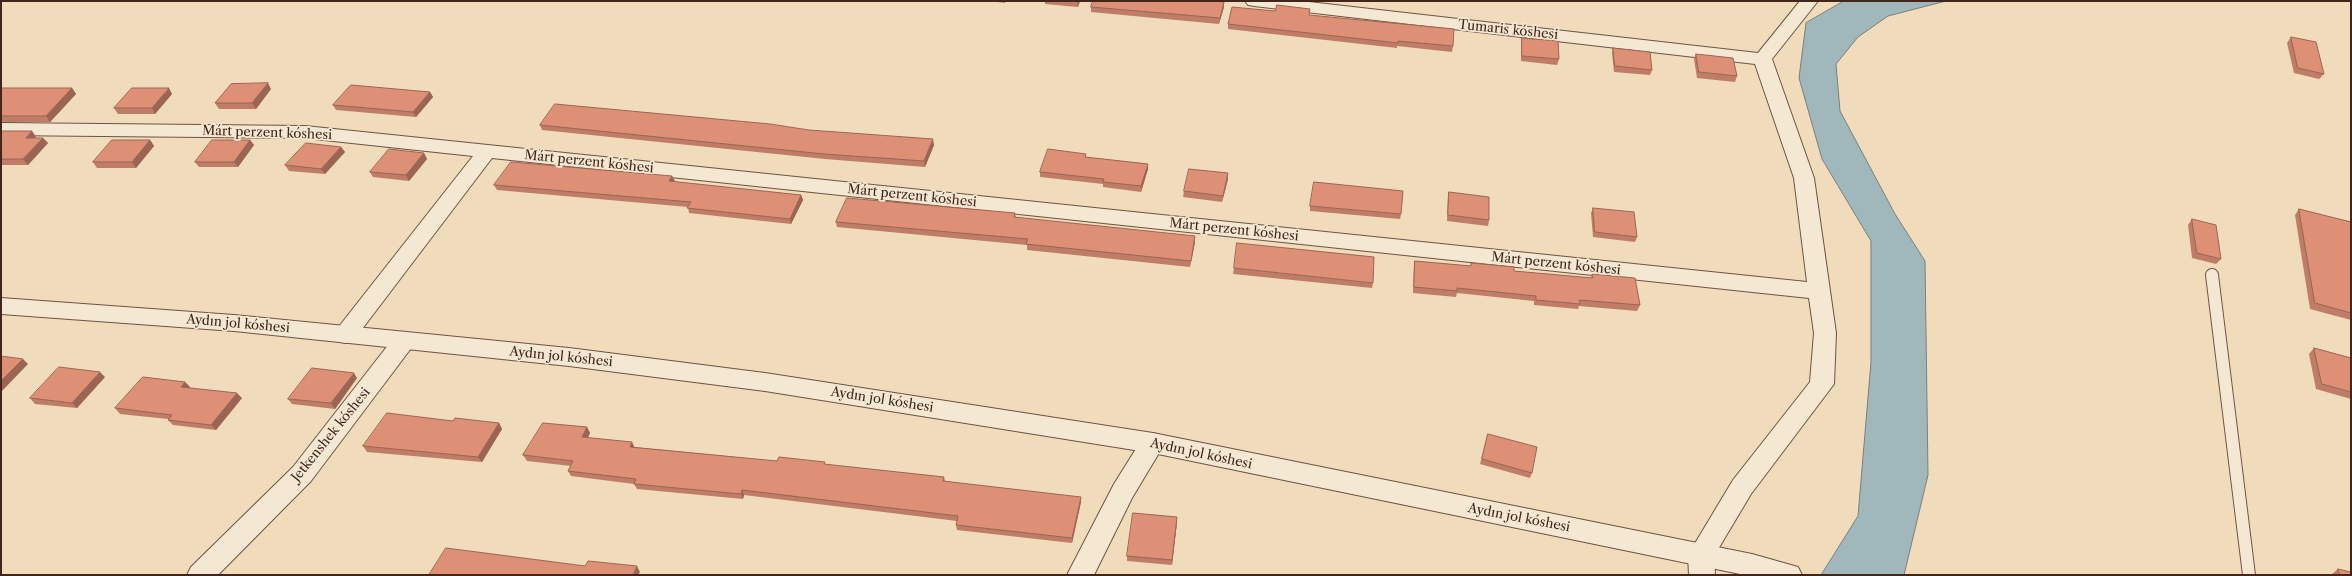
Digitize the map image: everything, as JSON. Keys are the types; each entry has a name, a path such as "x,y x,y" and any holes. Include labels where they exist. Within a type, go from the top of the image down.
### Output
{"street":[{"name":"Tumaris kóshesi","path":"1254,1 1763,59"},
{"path":"1701,565 1742,487 1822,384 1825,333 1804,178 1763,59 1809,1"},
{"name":"Márt perzent kóshesi","path":"1,129 305,132 1820,291"},
{"path":"345,335 487,151"},
{"name":"Aydın jol kóshesi","path":"1,306 234,323 569,357 765,382 1153,443 1701,565 1752,565 1789,575"},
{"name":"Jetkenshek kóshesi","path":"200,575 302,474 404,341"},
{"path":"1080,575 1123,491 1153,443"}],"lane":[{"path":"2212,275 2249,575"}],"water":[{"path":"1844,1 1946,1 1888,16 1858,37 1836,64 1840,111 1895,214 1925,261 1928,475 1904,575 1821,575 1858,516 1871,362 1871,241 1822,159 1799,78 1806,23"}],"building":[{"path":"1093,1 1224,2 1220,18 1091,7"},
{"path":"1277,5 1310,9 1309,15 1454,29 1453,46 1398,41 1398,43 1228,24 1232,7 1275,11"},
{"path":"2291,37 2316,42 2324,74 2298,68"},
{"path":"1522,38 1558,41 1559,59 1522,56"},
{"path":"1613,48 1650,52 1652,70 1615,66"},
{"path":"1696,54 1733,58 1737,76 1699,72"},
{"path":"268,83 252,103 215,103 231,84"},
{"path":"351,85 430,92 413,112 333,105"},
{"path":"1,88 72,88 46,116 1,116"},
{"path":"132,88 169,88 152,108 114,108"},
{"path":"555,104 770,124 809,130 933,139 924,161 824,154 540,125"},
{"path":"1,131 32,131 26,138 43,138 23,159 1,159"},
{"path":"112,140 150,140 132,162 93,162"},
{"path":"212,140 250,140 234,162 195,162"},
{"path":"306,143 341,147 321,169 285,165"},
{"path":"389,149 424,153 406,175 370,172"},
{"path":"1048,149 1086,154 1085,157 1148,164 1141,186 1103,182 1104,179 1040,172"},
{"path":"511,162 672,176 669,181 801,195 790,219 687,208 691,202 494,185"},
{"path":"1189,169 1228,173 1223,196 1184,191"},
{"path":"1314,182 1403,191 1401,214 1310,206"},
{"path":"1449,192 1489,197 1489,220 1448,215"},
{"path":"847,198 1015,213 1014,217 1195,236 1191,261 1026,244 1028,239 836,222"},
{"path":"1593,208 1634,212 1637,237 1595,232"},
{"path":"2299,209 2351,222 2351,313 2315,303"},
{"path":"2192,219 2216,225 2221,259 2197,253"},
{"path":"1237,243 1374,257 1373,283 1234,268"},
{"path":"1415,261 1471,266 1471,263 1514,267 1514,271 1593,278 1592,274 1635,278 1640,305 1579,300 1580,304 1536,300 1536,296 1457,288 1457,291 1414,287"},
{"path":"2314,348 2351,358 2351,392 2322,384"},
{"path":"1,356 23,359 1,381"},
{"path":"59,367 100,372 72,403 30,398"},
{"path":"312,368 354,373 331,403 288,399"},
{"path":"143,377 185,382 181,387 237,393 211,425 168,420 172,415 115,408"},
{"path":"387,413 453,421 455,418 499,423 478,457 363,446"},
{"path":"543,423 587,427 582,437 632,442 630,447 777,461 779,457 825,462 824,464 944,477 943,481 1081,497 1072,538 956,525 958,516 742,490 741,494 634,484 636,479 568,471 573,461 523,455"},
{"path":"1488,434 1537,447 1532,473 1482,459"},
{"path":"1133,513 1177,517 1172,560 1127,556"},
{"path":"446,548 585,566 588,561 637,566 633,575 429,575"},
{"path":"2338,569 2351,572 2351,575 2340,575"}]}
